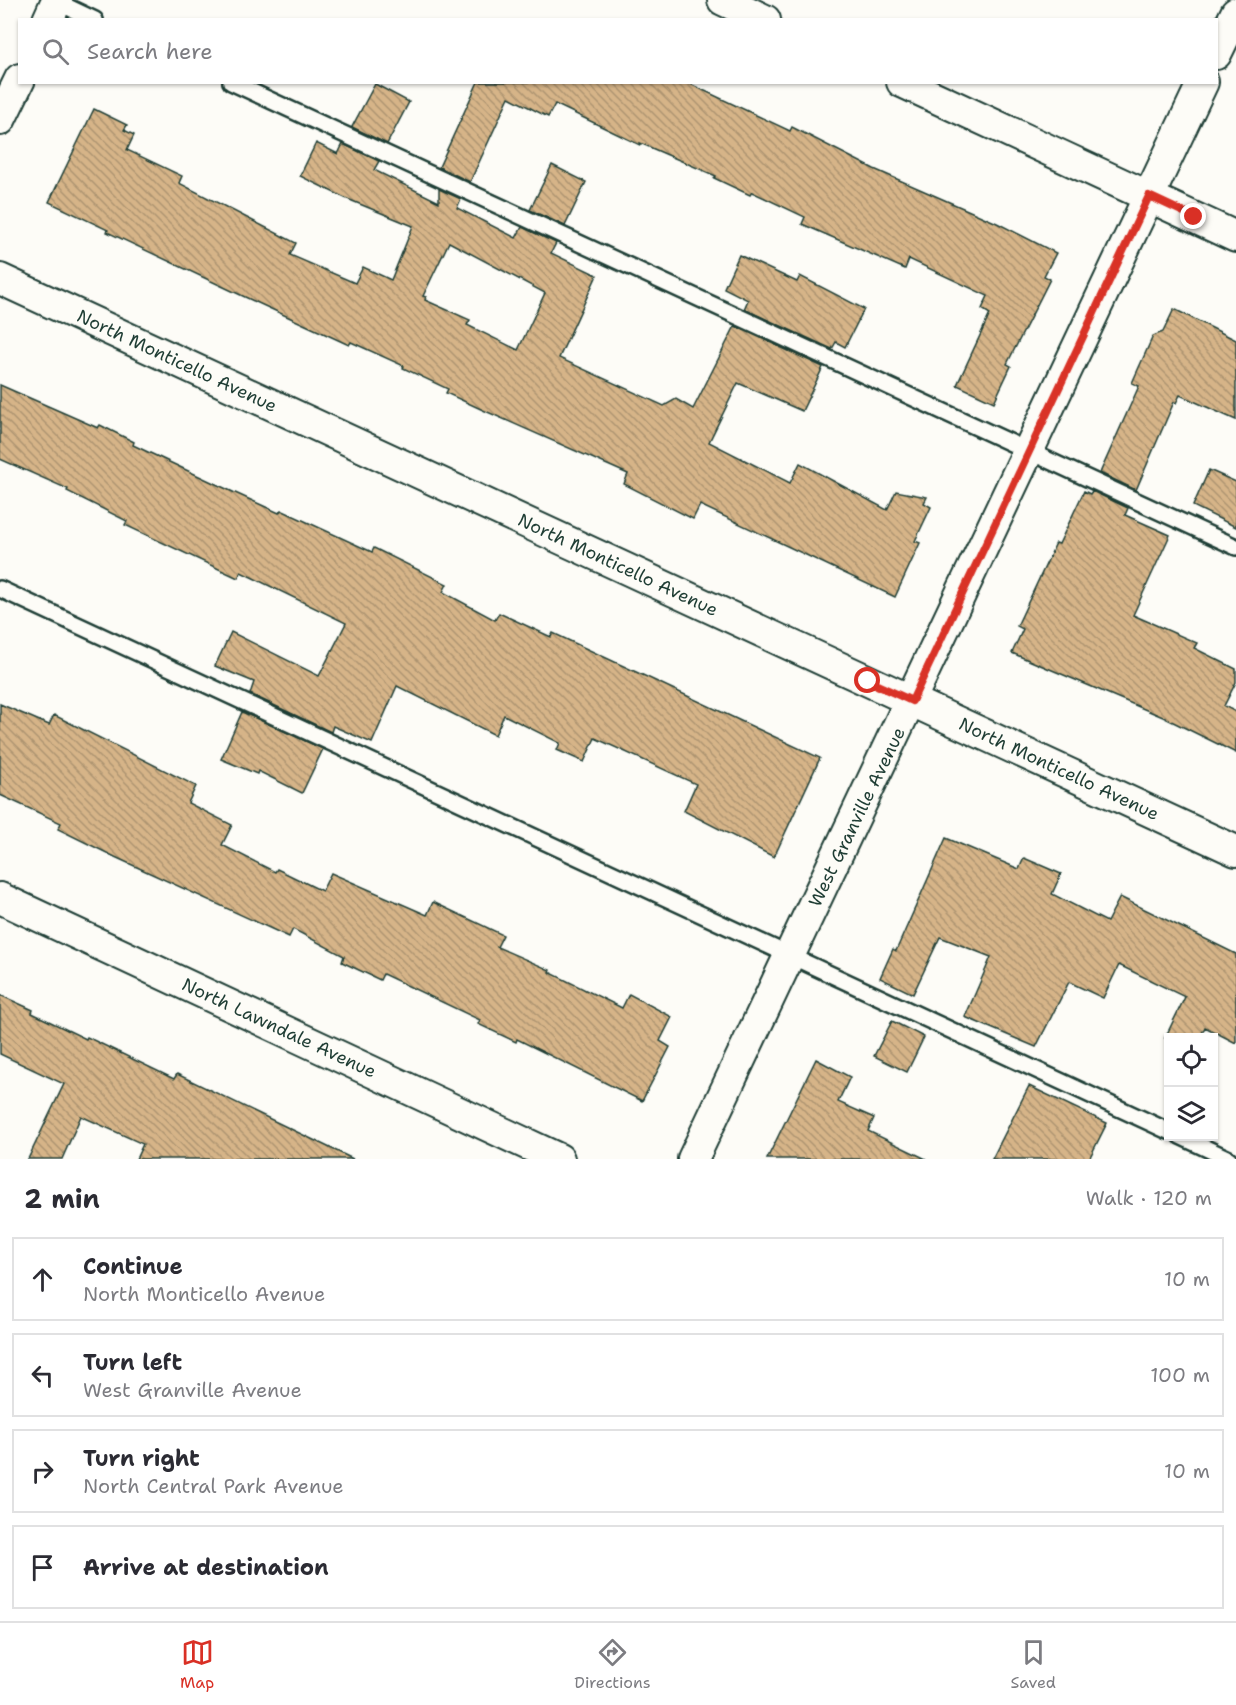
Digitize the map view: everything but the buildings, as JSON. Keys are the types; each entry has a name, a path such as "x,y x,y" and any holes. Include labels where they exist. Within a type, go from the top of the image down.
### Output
{"street":[{"path":"723,0 761,18"},
{"path":"1218,50 1236,13"},
{"path":"0,120 18,83"},
{"path":"906,84 1236,237"},
{"name":"West Granville Avenue","path":"693,1159 912,701 1202,84"},
{"name":"North Monticello Avenue","path":"0,279 1236,851"},
{"name":"North Lawndale Avenue","path":"0,898 559,1159"}],"lane":[{"path":"54,5 89,18"},
{"path":"235,84 1236,547"},
{"path":"0,589 1164,1129"},
{"path":"1189,1141 1229,1159"}],"route":[{"path":"868,681 912,701 1149,196 1194,217"}]}
